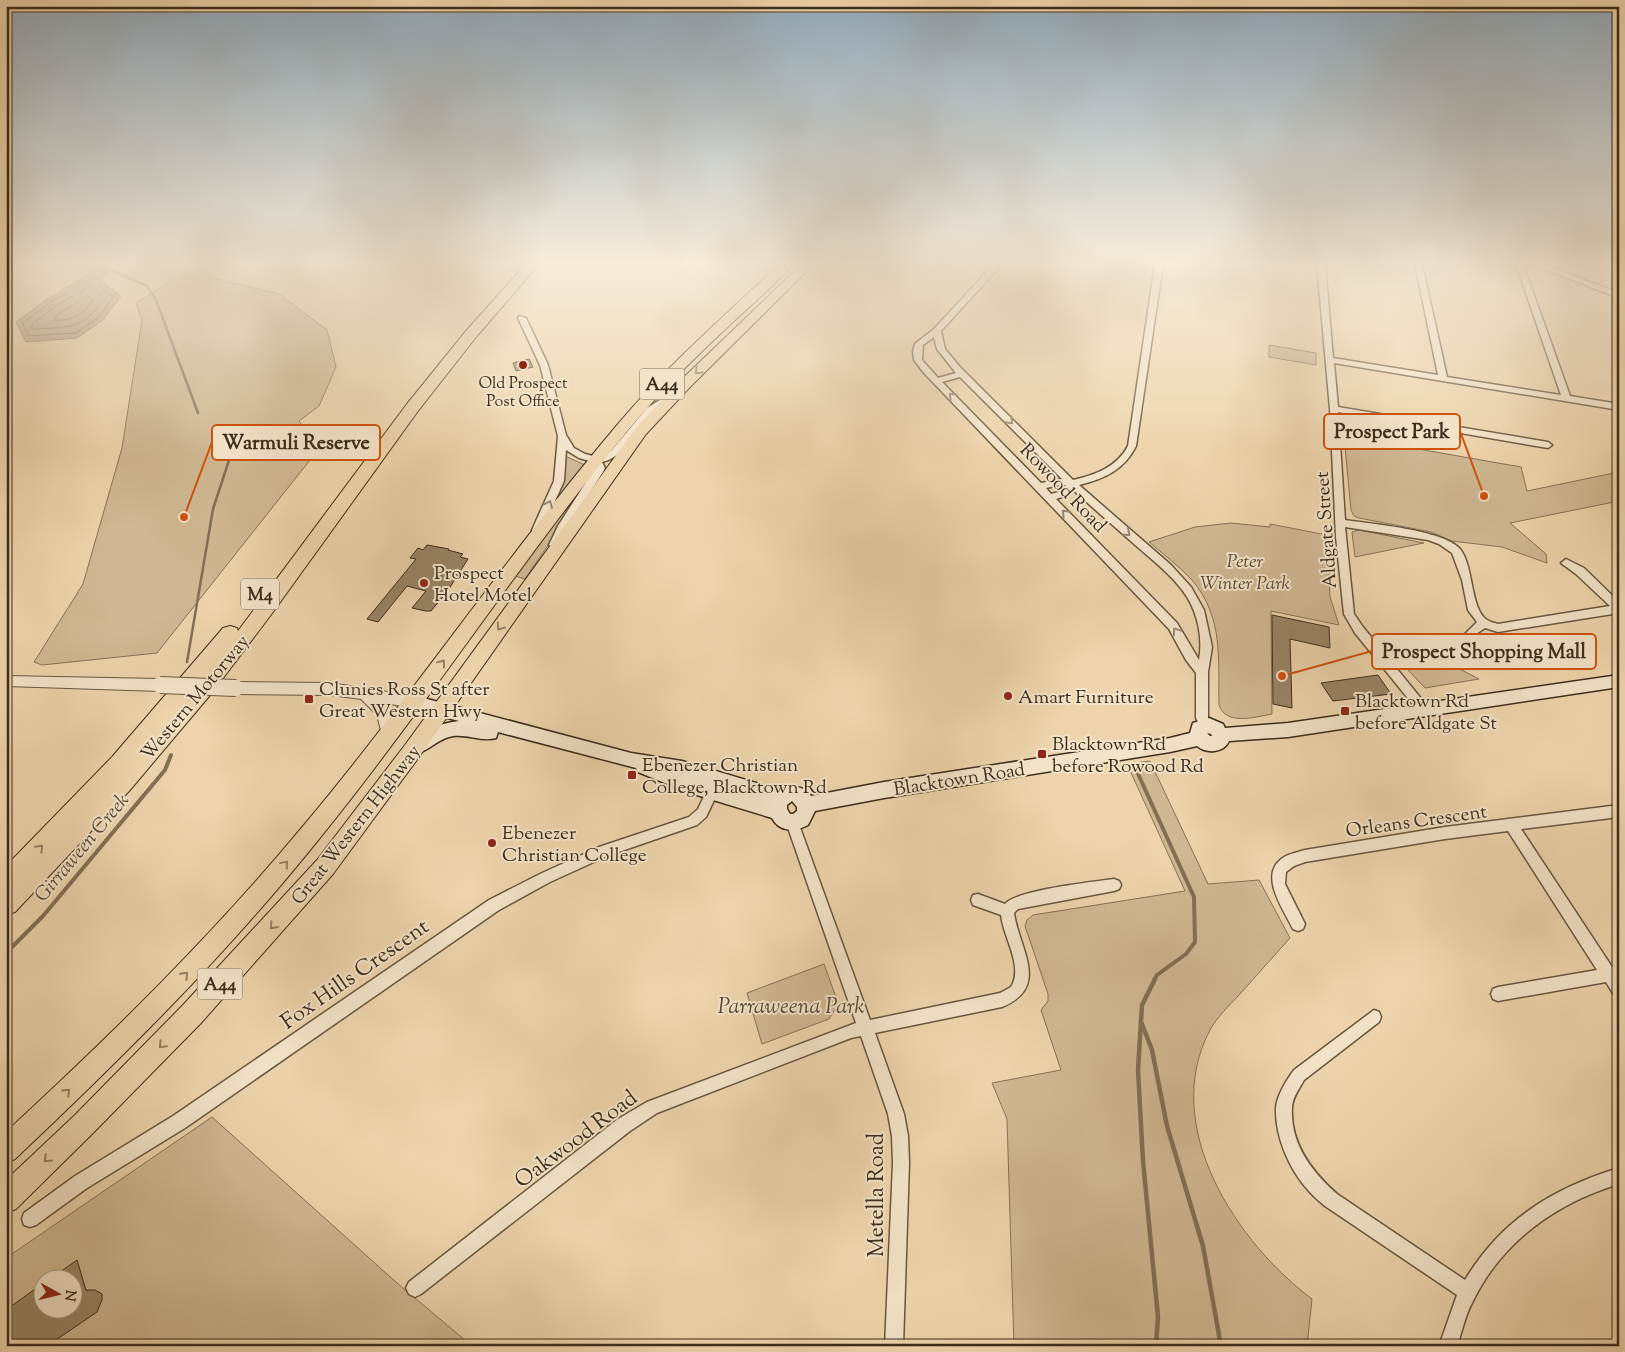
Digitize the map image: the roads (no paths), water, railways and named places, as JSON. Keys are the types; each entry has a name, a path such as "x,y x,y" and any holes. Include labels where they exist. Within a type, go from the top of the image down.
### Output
{"highway":[{"name":"Western Motorway","path":"6,883 120,763 192,680 251,606 410,394 466,327"},
{"path":"704,343 718,327"},
{"name":"Great Western Highway","path":"6,1150 152,1010 253,902 312,832 597,460 648,399 721,327"},
{"name":"Great Western Highway","path":"6,1199 140,1068 325,867 412,751 641,431 673,396 743,327"},
{"name":"Western Motorway","path":"6,904 109,797 198,696 250,629 404,418 476,328"}],"main road":[{"path":"1424,708 1616,680"},
{"path":"412,702 631,760 655,762 729,782 763,794 784,810"},
{"name":"Blacktown Road","path":"807,804 1170,745 1202,731 1209,744 1216,744 1221,740 1221,735 1288,730 1424,708"},
{"path":"412,751 438,732 449,729 471,729 511,738 539,736"},
{"path":"631,760 650,770 712,792 804,816 807,804 797,796 784,810"},
{"path":"677,768 687,775 706,781 710,785 712,792"},
{"path":"712,792 724,786 749,789"}],"street":[{"path":"526,327 544,365 562,435 570,450 582,456 597,460 605,459 612,455 650,410 673,396"},
{"name":"Rowood Road","path":"941,327 921,342 917,351 922,365 1173,626 1190,657 1202,672"},
{"path":"1050,498 1065,493 1072,484 1116,467 1124,461 1132,446 1150,327"},
{"name":"Aldgate Street","path":"1326,327 1349,614 1359,630 1424,708"},
{"path":"1432,327 1443,378"},
{"path":"1542,327 1566,398"},
{"name":"Rowood Road","path":"937,331 938,342 945,356 961,374 1072,484 1167,568 1187,590 1199,610 1207,647 1202,672 1202,731"},
{"path":"1329,360 1619,408"},
{"path":"937,381 961,374"},
{"path":"1334,409 1548,444"},
{"path":"528,548 559,482 562,435"},
{"path":"545,564 563,526 600,468 597,460"},
{"path":"1039,487 1063,482 1072,484"},
{"path":"1341,523 1443,542 1456,551 1467,580 1473,610 1483,623 1498,628 1619,609"},
{"path":"1566,563 1580,571 1619,609"},
{"path":"1470,634 1483,623"},
{"path":"6,681 331,689 412,702"},
{"path":"362,693 382,708 387,721 388,734"},
{"name":"Fox Hills Crescent","path":"30,1219 81,1182 179,1122 494,905 545,878 604,851 693,821 702,813 712,792"},
{"name":"Metella Road","path":"784,810 866,1027 896,1114 900,1136 901,1163 894,1346"},
{"name":"Orleans Crescent","path":"1298,924 1278,884 1280,869 1290,861 1314,855 1445,834 1619,811"},
{"path":"1511,825 1613,973 1619,990"},
{"path":"978,900 1007,911 1013,904 1024,900 1114,885"},
{"name":"Oakwood Road","path":"415,1288 624,1125 652,1107 851,1031 1002,1000 1016,991 1022,979 1022,968 1007,920 1007,911"},
{"path":"1498,994 1613,973"},
{"path":"1374,1017 1299,1075 1290,1089 1284,1107 1286,1130 1293,1153 1313,1184 1331,1200 1468,1292"},
{"path":"1448,1346 1468,1292 1486,1262 1519,1226 1544,1207 1572,1191 1619,1176"}],"water":[{"path":"19,327 93,327 77,338 26,342"}],"waterway":[{"name":"Girraween Creek","path":"166,327 198,413"},
{"name":"Girraween Creek","path":"187,662 213,509 235,442"},
{"name":"Girraween Creek","path":"6,953 43,916 165,770 171,755"},
{"path":"1134,765 1194,897 1195,942 1186,954 1157,975 1154,980"},
{"path":"1155,979 1142,1005 1138,1070 1143,1161 1158,1317 1156,1346"},
{"path":"1142,1024 1152,1050 1167,1126 1203,1246 1221,1346"}],"place":[{"name":"Old Prospect Post Office","path":"523,365"},
{"name":"Prospect Park","path":"1484,496"},
{"name":"Warmuli Reserve","path":"184,517"},
{"name":"Prospect Hotel Motel","path":"424,583"},
{"name":"Prospect Shopping Mall","path":"1282,676"},
{"name":"Amart Furniture","path":"1008,696"},
{"name":"Clunies Ross St after Great Western Hwy","path":"309,699"},
{"name":"Blacktown Rd before Aldgate St","path":"1345,711"},
{"name":"Blacktown Rd before Rowood Rd","path":"1042,754"},
{"name":"Ebenezer Christian College, Blacktown Rd","path":"632,775"},
{"name":"Ebenezer Christian College","path":"492,843"}],"park label":[{"name":"Peter Winter Park","path":"1245,571"},
{"name":"Parraweena Park","path":"791,1005"}]}
